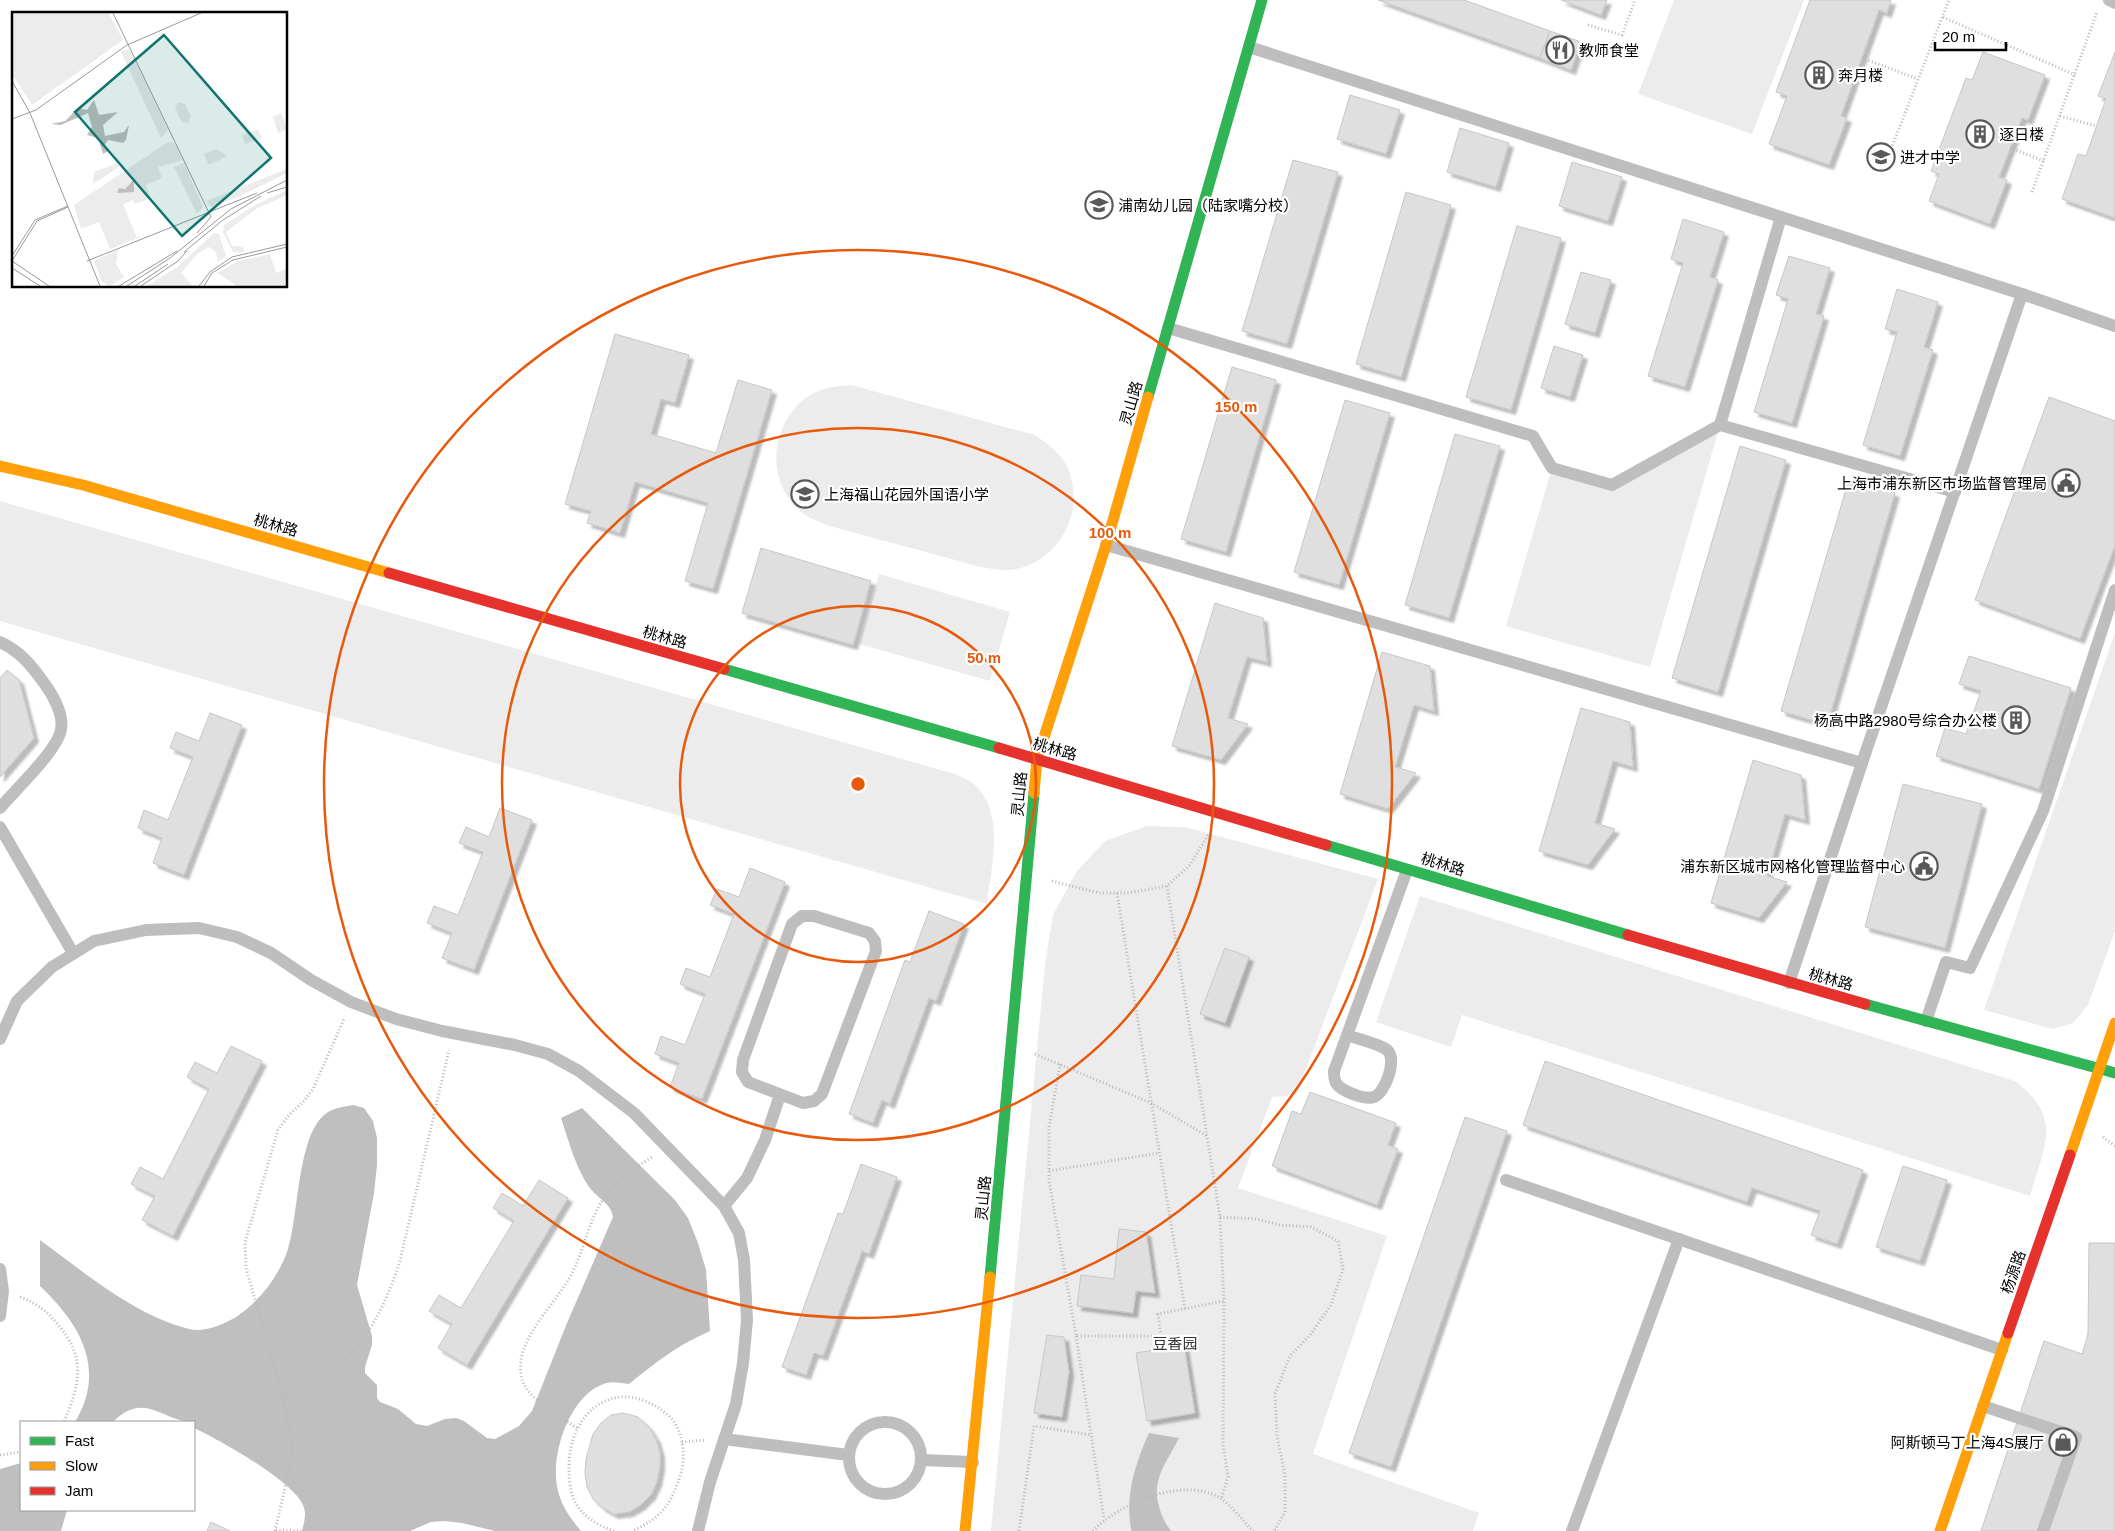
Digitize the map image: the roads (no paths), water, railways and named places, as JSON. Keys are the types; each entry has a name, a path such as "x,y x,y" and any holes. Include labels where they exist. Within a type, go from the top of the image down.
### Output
{"street":[{"name":"灵山路","path":"965,1531 974,1462 1037,760 1106,545 1262,0"},
{"name":"桃林路","path":"0,466 92,488 1037,760 1789,983 2115,1074"},
{"name":"杨源路","path":"1940,1531 2115,1023"}],"lane":[{"path":"2109,0 2115,2"},
{"path":"1249,48 2022,294 2115,326"},
{"path":"1168,328 1533,436 1552,468 1612,485 1720,425 1782,217"},
{"path":"1789,983 2022,294"},
{"path":"1720,425 1955,492"},
{"path":"1106,545 1862,763"},
{"path":"1926,1021 1946,962 1970,968 2043,811 2115,590"},
{"path":"0,642 28,661 46,686 60,714 62,729 56,743 0,808"},
{"path":"0,827 73,953"},
{"path":"1347,1035 1387,1050 1391,1056 1392,1065 1383,1090 1375,1097 1366,1098 1340,1088 1335,1081 1334,1072 1347,1035 1407,870"},
{"path":"802,916 814,916 869,933 875,941 876,951 822,1094 814,1101 804,1103 780,1094 748,1082 742,1072 743,1060 792,924 802,916"},
{"path":"0,1038 17,1001 52,967 94,941 146,930 200,928 237,937 271,952 311,980 351,1002 396,1019 548,1054 579,1071 634,1113 724,1206 738,1233 744,1260 747,1320 743,1363 736,1404 710,1482 698,1531"},
{"path":"724,1206 747,1178 766,1140 780,1094"},
{"path":"1506,1180 2002,1350"},
{"path":"1572,1531 1679,1239"},
{"path":"0,1269 3,1291 0,1316"},
{"path":"1983,1406 2076,1437 2043,1531"},
{"path":"881,1422 894,1423 906,1428 915,1436 922,1460 919,1471 913,1481 904,1489 894,1494 882,1495 871,1492 861,1486 849,1466 848,1455 852,1442 864,1429 881,1422"},
{"path":"724,1440 848,1455"},
{"path":"922,1460 974,1462"}],"place":[{"name":"教师食堂","path":"1560,50"},
{"name":"奔月楼","path":"1819,75"},
{"name":"逐日楼","path":"1980,134"},
{"name":"进才中学","path":"1881,157"},
{"name":"浦南幼儿园（陆家嘴分校）","path":"1099,205"},
{"name":"上海市浦东新区市场监督管理局","path":"2066,483"},
{"name":"上海福山花园外国语小学","path":"805,494"},
{"name":"杨高中路2980号综合办公楼","path":"2016,720"},
{"name":"浦东新区城市网格化管理监督中心","path":"1924,866"},
{"name":"阿斯顿马丁上海4S展厅","path":"2063,1442"}],"park label":[{"name":"豆香园","path":"1175,1343"}]}
